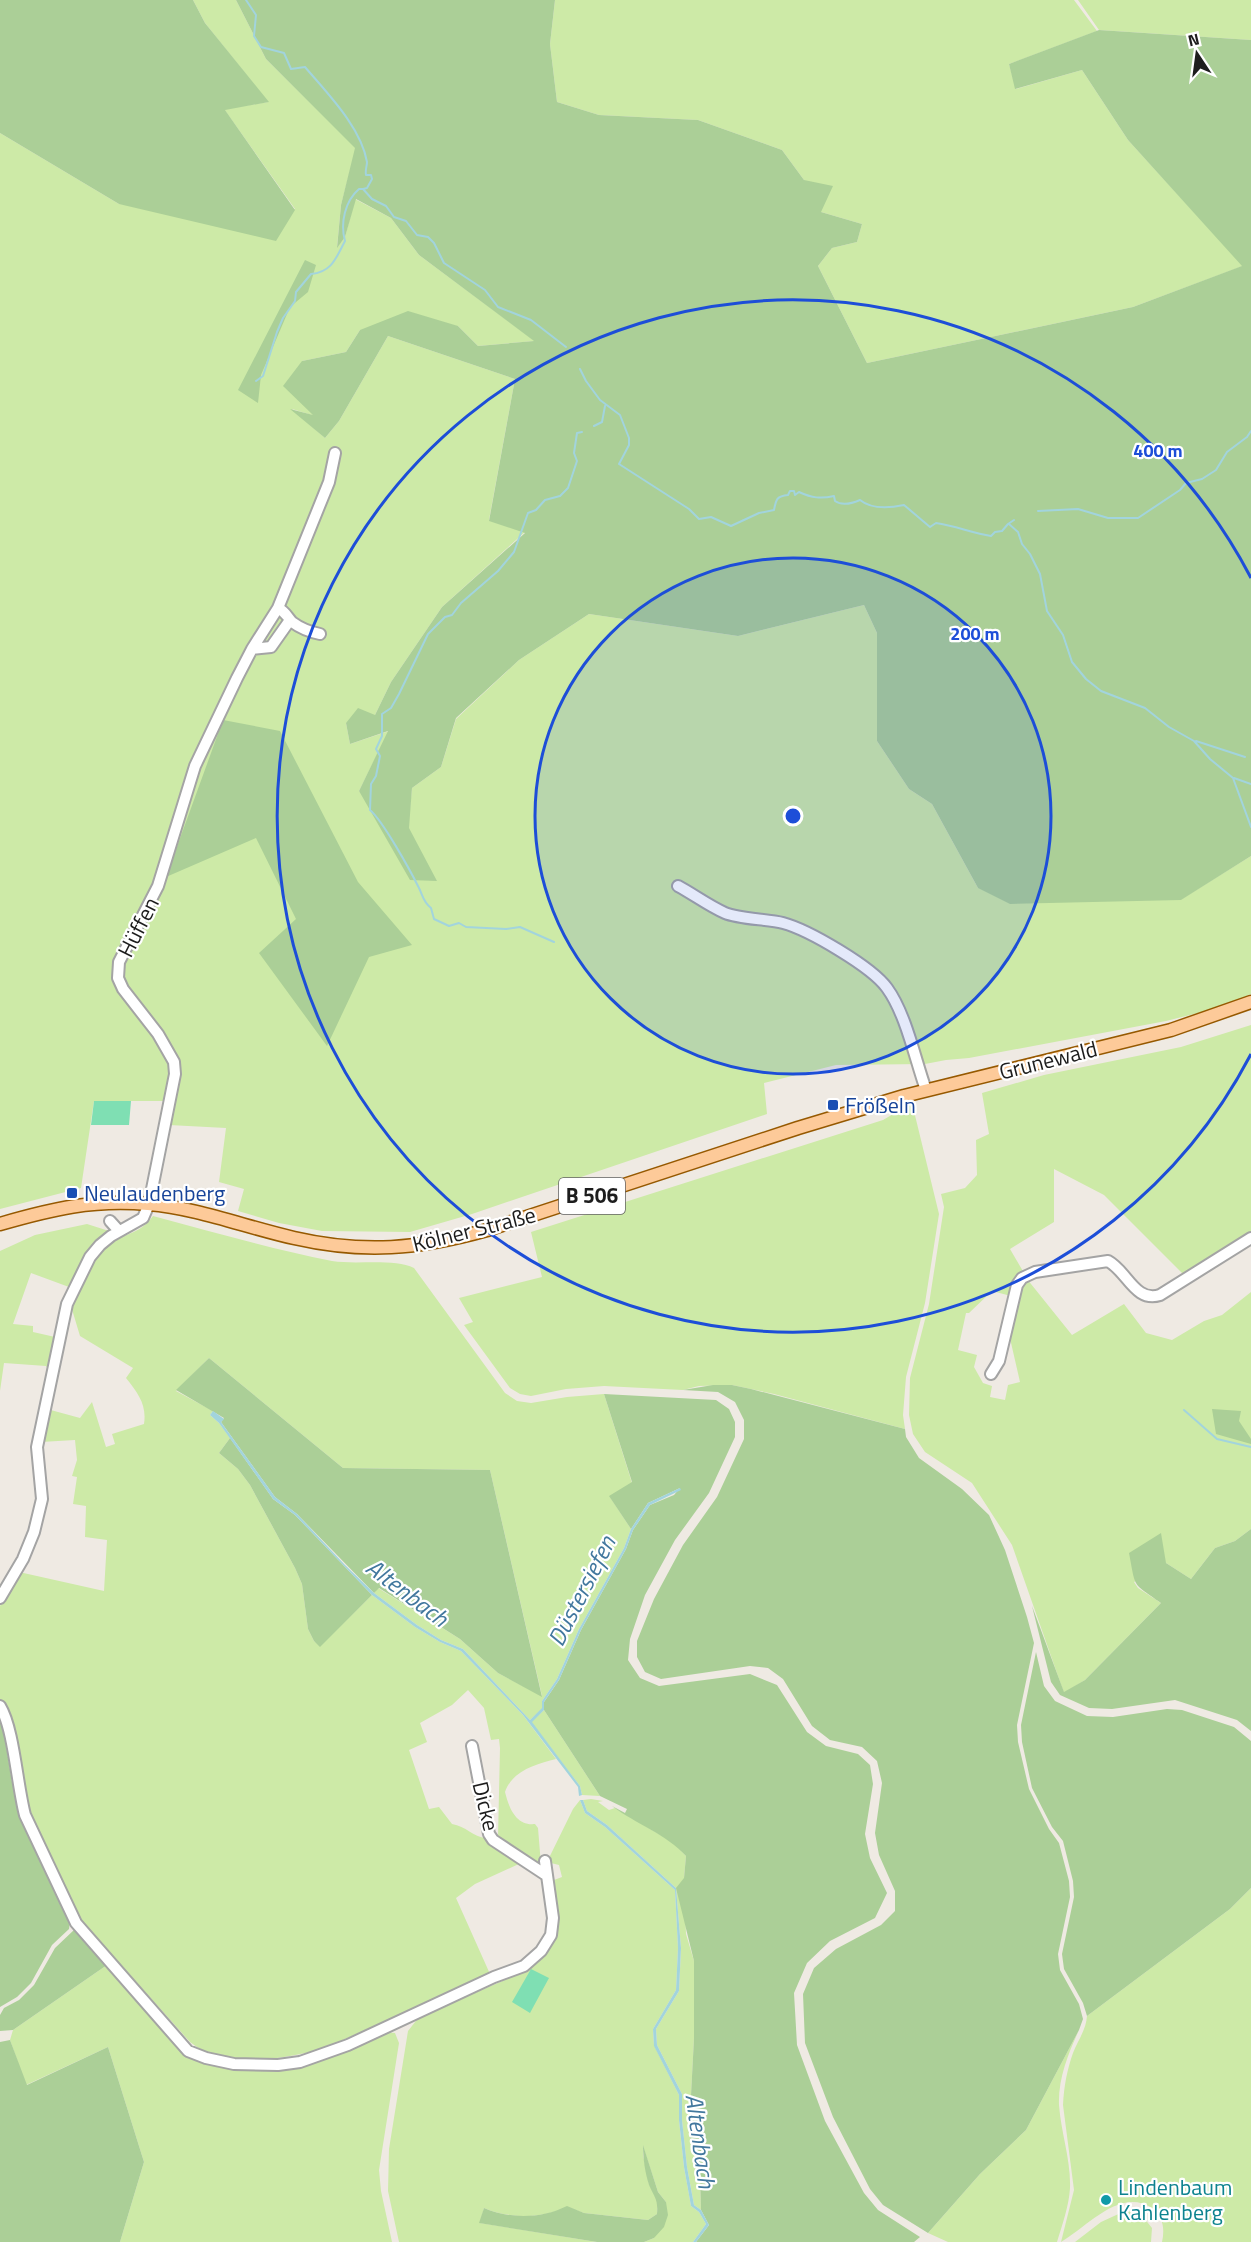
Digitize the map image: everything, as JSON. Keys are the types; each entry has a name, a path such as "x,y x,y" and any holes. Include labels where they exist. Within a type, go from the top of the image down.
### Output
{"main road":[{"name":"Grunewald","path":"914,1093 1182,1027 1251,1002"},
{"name":"Kölner Straße","path":"149,1204 210,1215 294,1238 341,1246 408,1247 448,1241 499,1227 798,1128 914,1093"},
{"name":"B 506","path":"0,1224 75,1205 110,1202 149,1204"}],"street":[{"name":"Hüffen","path":"149,1204 175,1074 174,1062 158,1034 123,989 118,978 119,962 158,886 195,766 252,649 278,608 329,482 335,453"},
{"path":"278,608 286,612 290,620 309,632 320,634"},
{"path":"252,649 272,647 290,620"},
{"path":"678,886 726,914 785,924 824,943 874,974 887,988 896,1006 914,1093"},
{"path":"3,1593 30,1545 42,1499 37,1447 67,1304 90,1257 100,1245 143,1218 149,1204"},
{"path":"110,1221 120,1231"},
{"path":"991,1374 999,1361 1017,1285 1028,1274 1108,1261 1117,1265 1140,1293 1153,1297 1160,1295 1251,1238"},
{"path":"0,1706 8,1724 18,1789 25,1815 76,1923 188,2051 206,2058 234,2064 279,2065 300,2062 348,2044 494,1977 525,1966 541,1951 550,1935 553,1918 545,1861"},
{"name":"Dicke","path":"472,1746 489,1834 493,1840 546,1875"}],"green space":[{"path":"0,0 193,0 205,23 269,102 225,110 295,210 276,241 119,204 0,133"},
{"path":"193,0 236,0 266,59 356,148 341,205 337,247 345,237 355,199 391,218 419,255 535,341 478,346 458,326 360,330 346,352 302,361 315,416 292,409 325,438 339,421 388,336 515,379 489,520 525,532 442,607 391,682 375,715 346,723 350,744 389,731 359,791 436,881 408,828 412,788 441,767 456,719 519,660 589,614 738,636 864,605 877,633 877,741 909,789 932,804 978,888 1180,900 1251,856 1251,994 1218,1008 1166,1021 969,1058 925,1064 836,1065 764,1083 767,1114 472,1214 410,1232 322,1231 279,1223 238,1211 244,1189 219,1182 226,1128 169,1125 170,1071 166,1101 94,1101 81,1188 0,1209 0,133 119,204 295,209 224,109 268,102 205,23"},
{"path":"236,0 555,0 550,44 557,102 599,115 698,120 782,150 804,180 833,186 821,212 862,224 857,242 832,248 818,266 867,363 1133,307 1242,266 1128,140 1082,70 1015,89 1009,64 1099,30 1251,40 1251,856 1181,900 1010,904 978,888 932,804 909,789 877,741 877,633 864,605 738,636 589,614 519,660 456,718 441,767 412,788 409,828 437,881 410,880 359,791 388,731 350,744 346,723 358,708 375,715 391,682 442,607 525,533 489,521 515,379 388,336 339,421 325,438 290,409 313,415 283,386 302,361 346,352 360,330 408,311 458,326 478,346 534,341 419,255 391,218 356,199 345,237 337,248 341,205 355,148 266,59"},
{"path":"555,0 1074,0 1097,31 1009,64 1016,89 1082,70 1128,140 1243,266 1133,307 867,363 818,266 832,248 857,242 862,224 821,212 804,180 782,150 698,120 599,115 557,102 550,44"},
{"path":"1078,0 1251,0 1251,40 1099,30"},
{"path":"305,260 316,265 308,292 290,307 261,375 258,403 238,390"},
{"path":"223,720 280,731 358,882 412,945 369,957 327,1046 259,953 296,919 256,838 166,877"},
{"path":"1251,1025 1251,1233 1183,1274 1104,1195 1054,1169 1054,1222 1010,1249 1024,1273 1011,1296 992,1291 969,1313 966,1313 958,1350 977,1355 974,1367 983,1383 992,1386 990,1397 1005,1400 1008,1385 1020,1382 1009,1334 1019,1291 1027,1279 1072,1335 1124,1304 1146,1333 1172,1340 1204,1321 1222,1315 1251,1292 1251,1529 1235,1541 1215,1548 1191,1579 1166,1563 1134,1582 1138,1588 1161,1603 1085,1680 1064,1693 1012,1545 972,1483 925,1452 913,1434 909,1415 910,1378 929,1304 944,1207 941,1194 965,1188 977,1175 976,1140 989,1134 982,1093 1044,1075 1181,1047"},
{"path":"94,1101 131,1101 129,1125 91,1125"},
{"path":"912,1103 939,1214 925,1303 906,1377 903,1415 905,1429 732,1385 699,1386 683,1390 604,1386 566,1389 531,1396 520,1394 510,1388 464,1325 473,1322 459,1298 542,1277 531,1232 883,1120"},
{"path":"153,1216 332,1261 386,1262 414,1268 505,1393 517,1401 531,1403 604,1394 632,1483 610,1497 631,1529 624,1548 579,1629 557,1679 542,1701 543,1708 530,1720 463,1649 441,1640 417,1625 374,1593 378,1588 460,1639 498,1673 542,1696 490,1470 343,1468 209,1358 176,1391 213,1411 210,1415 230,1438 219,1453 238,1469 250,1485 295,1568 302,1584 308,1629 314,1641 320,1646 372,1595 415,1627 461,1651 523,1715 556,1759 533,1766 519,1774 508,1785 505,1792 514,1815 523,1822 535,1824 538,1828 541,1865 538,1867 523,1853 498,1838 500,1748 499,1739 491,1740 484,1708 468,1690 452,1705 420,1723 427,1742 409,1750 429,1809 439,1807 452,1824 486,1838 521,1863 475,1884 456,1898 490,1974 325,2048 292,2056 256,2060 237,2059 204,2051 190,2042 78,1917 29,1814 5,1706 0,1701 0,1606 19,1572 104,1591 107,1540 85,1537 86,1506 73,1504 77,1477 72,1476 77,1460 75,1440 41,1442 47,1409 80,1418 92,1402 106,1447 115,1444 112,1434 144,1424 145,1417 141,1400 126,1378 133,1368 80,1336 71,1306 98,1256 117,1240 143,1227"},
{"path":"87,1224 109,1231 86,1257 69,1287 31,1273 13,1324 33,1326 33,1332 55,1337 49,1370 46,1366 4,1363 0,1391 0,1251 35,1235"},
{"path":"209,1358 343,1468 490,1470 542,1697 498,1673 460,1639 379,1588 374,1593 297,1514 275,1497 221,1422 224,1418 176,1390"},
{"path":"713,1385 732,1385 751,1389 905,1429 906,1437 919,1458 962,1489 989,1515 1005,1550 1034,1643 1017,1725 1018,1742 1029,1789 1049,1829 1059,1843 1069,1881 1070,1897 1058,1954 1060,1970 1079,2004 1083,2019 1026,2130 980,2174 928,2233 883,2205 870,2189 833,2117 805,2043 803,1994 814,1968 836,1949 881,1925 895,1911 895,1891 879,1855 875,1833 882,1783 877,1761 862,1747 830,1740 812,1726 783,1679 768,1668 750,1666 661,1679 645,1672 637,1657 637,1641 654,1599 683,1545 717,1497 744,1439 744,1420 735,1402 718,1392 683,1390"},
{"path":"604,1394 716,1400 729,1409 735,1422 735,1437 709,1493 675,1540 645,1595 630,1639 628,1660 640,1678 659,1686 750,1674 777,1685 807,1732 826,1746 858,1754 870,1765 873,1784 865,1834 870,1858 887,1893 875,1918 830,1941 807,1963 794,1993 797,2045 825,2121 864,2193 878,2210 920,2237 914,2242 696,2242 709,2225 701,2210 700,2176 689,2133 694,2038 694,1961 676,1888 684,1878 686,1856 669,1841 612,1806 625,1813 627,1809 600,1796 544,1710 544,1702 559,1680 581,1630 626,1549 633,1530 650,1505 674,1495 680,1488 648,1503 631,1529 609,1496 632,1482"},
{"path":"1212,1409 1241,1411 1239,1421 1251,1439 1251,1444 1216,1434"},
{"path":"230,1438 273,1499 295,1515 372,1595 320,1647 308,1629 302,1584 295,1568 250,1485 238,1469 219,1453"},
{"path":"1251,1529 1251,1731 1237,1720 1175,1700 1112,1709 1089,1708 1060,1695 1051,1682 1032,1606 1064,1692 1085,1680 1161,1603 1137,1584 1129,1553 1161,1533 1166,1563 1191,1579 1215,1548 1235,1541"},
{"path":"1036,1652 1044,1686 1055,1701 1087,1716 1113,1717 1167,1709 1182,1710 1234,1727 1251,1741 1251,1888 1230,1909 1087,2016 1083,2003 1064,1969 1062,1954 1074,1897 1073,1881 1063,1841 1052,1827 1032,1788 1022,1742 1021,1725"},
{"path":"544,1710 600,1796 582,1795 580,1786 531,1722"},
{"path":"2,1720 12,1782 21,1816 70,1922 69,1929 52,1945 31,1983 17,1997 0,2007 0,1722"},
{"path":"580,1800 585,1813 605,1827 675,1890 678,1948 676,1990 653,2029 654,2045 679,2095 684,2167 691,2206 699,2212 706,2224 693,2242 644,2242 654,2238 666,2202 658,2192 643,2146 649,2184 657,2200 657,2214 648,2220 584,2213 567,2207 547,2214 526,2216 504,2214 484,2208 480,2223 597,2242 399,2242 388,2191 389,2149 408,2031 419,2017 514,1976 529,1967 550,1944 551,1886 554,1880 562,1877 559,1865 547,1862 573,1809"},
{"path":"583,1800 603,1801 598,1802 609,1810 615,1808 674,1843 686,1856 684,1878 686,1934 694,1961 694,2038 689,2133 700,2176 701,2210 694,2205 687,2167 682,2094 657,2045 656,2029 679,1991 681,1948 676,1888 607,1825 587,1811"},
{"path":"1251,1888 1251,2242 1162,2242 1162,2223 1156,2211 1140,2203 1128,2202 1104,2212 1061,2242 1074,2190 1063,2105 1064,2091 1067,2072 1087,2016 1230,1909"},
{"path":"75,1929 107,1965 13,2030 0,2031 0,2015 4,2008 19,2000 34,1985 55,1948"},
{"path":"107,1965 183,2050 197,2060 224,2066 258,2069 385,2032 395,2033 399,2043 379,2170 392,2242 120,2242 144,2162 108,2047 26,2085 10,2040 13,2030"},
{"path":"531,1969 549,1978 530,2013 512,2002"},
{"path":"1079,2030 1064,2067 1059,2095 1070,2188 1067,2209 1057,2242 948,2242 928,2233 980,2174 1026,2130"},
{"path":"10,2040 27,2085 108,2047 144,2162 120,2242 0,2242 0,2042"},
{"path":"643,2145 658,2192 666,2202 668,2215 664,2227 654,2238 644,2242 597,2242 479,2223 484,2208 514,2216 525,2216 547,2213 567,2206 584,2213 648,2220 657,2214 657,2205 646,2176"},
{"path":"1125,2211 1140,2213 1152,2228 1151,2242 1075,2242 1101,2222"}],"water":[{"path":"213,1411 224,1419 221,1422 275,1497 297,1514 374,1593 417,1625 441,1640 463,1649 530,1720 542,1708 542,1701 557,1679 579,1629 624,1548 631,1529 648,1503 680,1488 681,1490 650,1505 633,1530 626,1549 581,1630 559,1680 544,1702 544,1710 532,1722 580,1786 582,1795 579,1796 578,1787 523,1715 461,1651 415,1627 372,1595 295,1515 273,1499 219,1423 210,1415"},
{"path":"580,1800 583,1800 587,1811 607,1825 676,1888 681,1948 679,1991 656,2029 657,2045 682,2094 687,2167 694,2205 701,2210 709,2225 696,2242 693,2242 706,2224 699,2212 691,2206 684,2167 679,2095 654,2046 653,2029 676,1990 678,1948 675,1890 605,1827 585,1813"}],"waterway":[{"path":"246,0 256,15 254,36 261,47 284,53 291,69 305,67 351,123 364,149 367,162 366,175 371,175 372,179 367,188 363,189 372,199 386,206 394,217 406,221 417,235 428,237 434,243 444,263 485,290 498,307 531,320 566,347"},
{"path":"256,381 263,376 277,332 283,318 295,301 296,292 311,274 329,267 339,253 345,241 343,227 347,206 354,194 359,189 363,189"},
{"path":"580,369 600,400 620,415 629,438 629,445 619,464 689,509 699,519 711,517 731,526 759,513 774,510 775,503 781,496 794,491 795,495 799,492 816,497 834,496 835,501 841,503 860,500 881,507 904,505 930,527 936,523 991,536 995,532 1002,531 1014,520"},
{"path":"594,426 602,422 605,406"},
{"path":"1038,511 1078,509 1108,518 1138,518 1180,490 1186,483 1202,479 1216,470 1227,452 1247,437 1251,431"},
{"path":"554,942 520,927 506,929 466,927 459,923 449,926 434,919 431,908 396,846 370,810 371,784 376,776 380,756 376,749 382,736 382,714 391,708 428,634 445,617 452,615 461,603 498,571 514,552 528,513 536,510 545,500 560,496 568,488 577,461 574,453 577,433 582,432"},
{"path":"1009,524 1018,532 1022,544 1040,574 1047,611 1063,635 1072,662 1086,679 1101,691 1145,708 1169,727 1194,741 1210,759 1233,778 1251,827"},
{"path":"1196,741 1245,757"},
{"path":"1234,778 1251,784"},
{"path":"1184,1410 1217,1439 1251,1447"}],"place":[{"name":"Frößeln","path":"833,1105"},
{"name":"Neulaudenberg","path":"72,1193"},
{"name":"Lindenbaum Kahlenberg","path":"1106,2200"}],"water label":[{"name":"Düstersiefen","path":"582,1591"},
{"name":"Altenbach","path":"407,1593"},
{"name":"Altenbach","path":"700,2141"}]}
